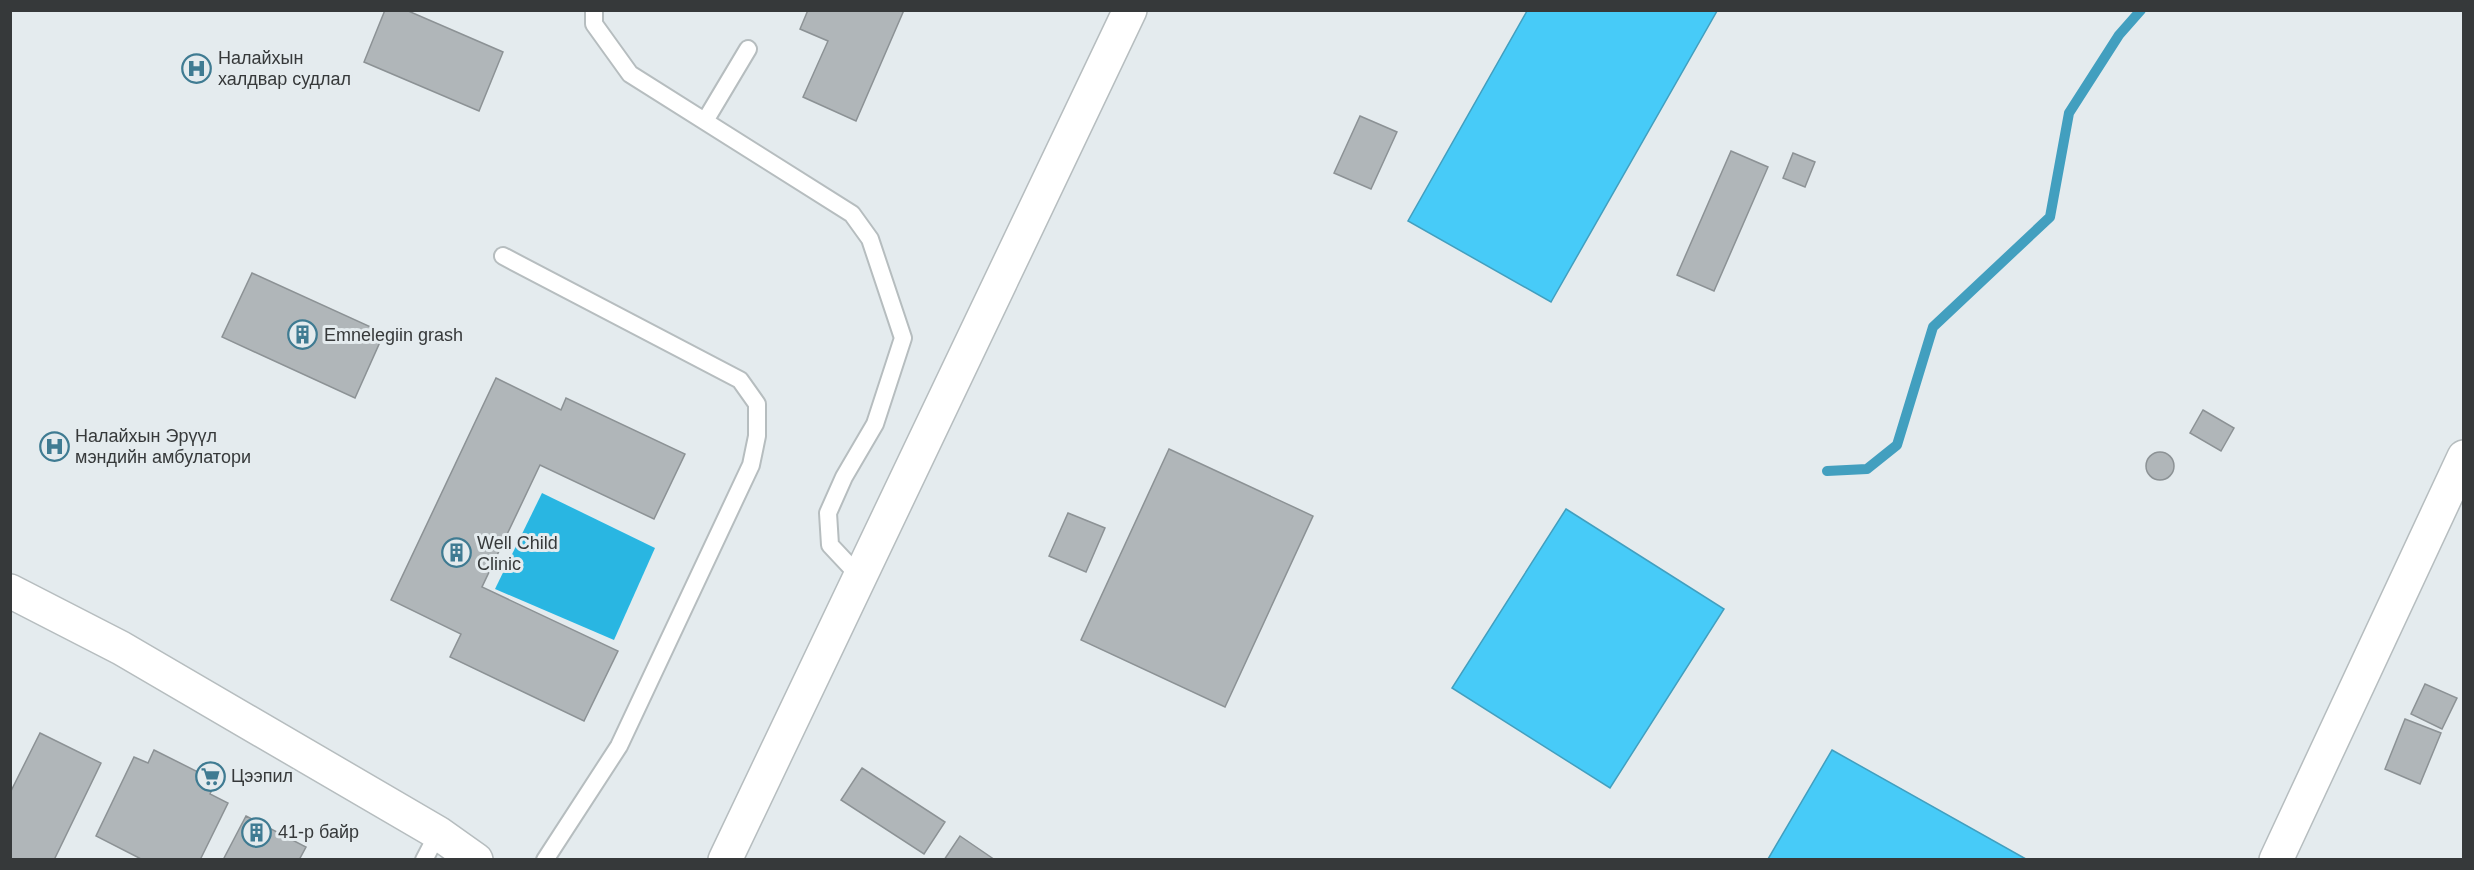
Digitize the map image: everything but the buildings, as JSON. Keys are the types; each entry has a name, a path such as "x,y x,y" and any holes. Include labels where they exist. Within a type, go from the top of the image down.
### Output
{"street":[{"path":"725,860 1130,10"},
{"path":"2276,860 2463,457"},
{"path":"10,591 121,648 431,846 477,860"}],"lane":[{"path":"594,10 594,24 630,74 852,214 870,239 903,338 875,424 844,477 828,513 830,545 860,577"},
{"path":"705,121 748,49"},
{"path":"503,256 740,380 757,404 757,436 751,465 746,476 619,746 545,860"}],"shaded area":[{"path":"1527,11 1717,11 1551,302 1408,221"},
{"path":"542,493 655,548 614,640 495,589"},
{"path":"1566,509 1724,609 1610,788 1452,688"},
{"path":"1832,750 2026,859 1768,859"}],"waterway":[{"path":"1827,471 1867,469 1897,445 1933,327 2050,217 2069,113 2119,35 2141,10"}],"place":[{"name":"Налайхын халдвар судлал","path":"197,68"},
{"name":"Emnelegiin grash","path":"303,335"},
{"name":"Налайхын Эрүүл мэндийн амбулатори","path":"54,446"},
{"name":"Well Child Clinic","path":"456,553"},
{"name":"Цээпил","path":"210,776"},
{"name":"41-р байр","path":"257,832"}]}
